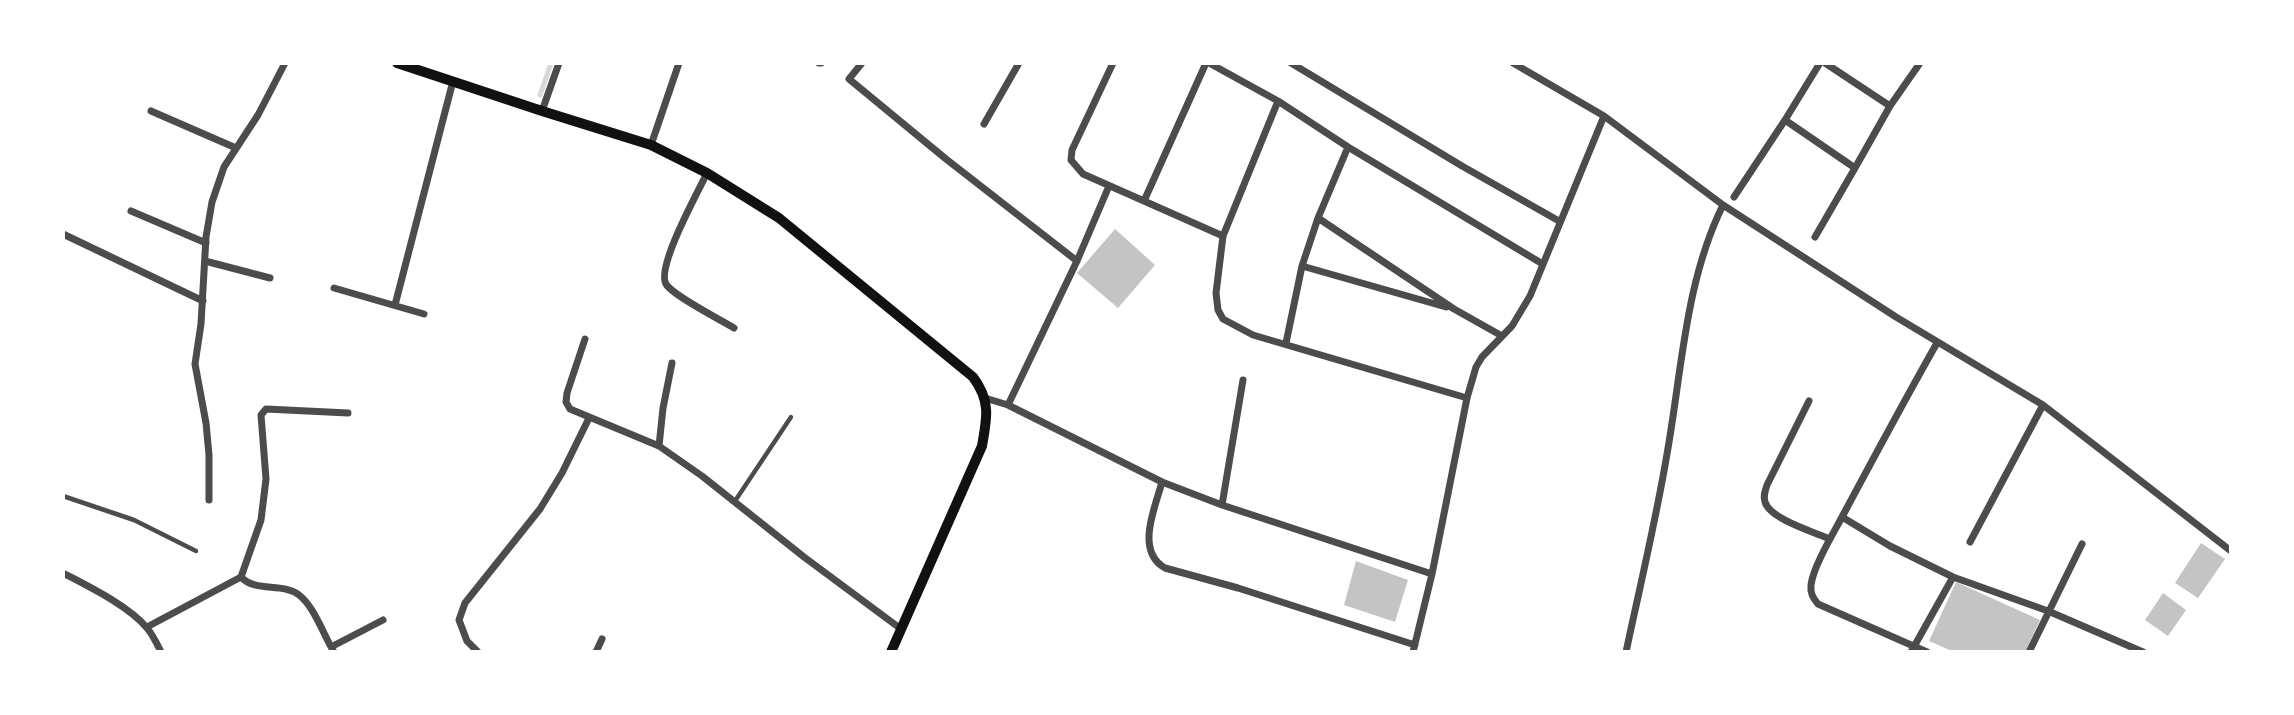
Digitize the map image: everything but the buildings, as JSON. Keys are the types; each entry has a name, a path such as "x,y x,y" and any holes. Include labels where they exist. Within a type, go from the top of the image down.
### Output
{"main road":[{"path":"397,63 651,145 707,173 779,218 965,370 980,387 987,412 982,446 891,652"}],"street":[{"path":"209,500 206,423 195,364 212,202 218,181 258,115 285,63"},
{"path":"542,111 559,63"},
{"path":"651,145 679,63"},
{"path":"862,63 849,79 1077,261"},
{"path":"984,124 1018,63"},
{"path":"1112,63 1072,150 1071,156 1078,171 1223,236"},
{"path":"1144,201 1208,63 1278,102 1541,263"},
{"path":"1291,63 1462,166 1559,220"},
{"path":"1513,63 1604,116 1723,205 1937,344 2043,405 2231,551"},
{"path":"1734,197 1823,63 1890,106"},
{"path":"1815,237 1890,106 1920,63"},
{"path":"395,305 453,81"},
{"path":"1278,102 1223,236 1216,293 1218,310 1223,319 1253,334 1466,398"},
{"path":"151,111 236,148"},
{"path":"1162,482 1149,540 1149,550 1158,564 1238,587 1414,648 1432,574 1466,398 1482,357 1512,326 1526,303 1604,116"},
{"path":"1785,120 1855,168"},
{"path":"1286,343 1302,266 1318,218 1348,147"},
{"path":"707,173 666,260 664,279 671,290 734,328"},
{"path":"1008,405 1077,261 1109,186"},
{"path":"1626,652 1667,456 1695,283 1709,233 1723,205"},
{"path":"131,211 206,243"},
{"path":"1318,218 1454,309 1502,336"},
{"path":"63,234 203,301"},
{"path":"205,261 270,278"},
{"path":"1302,266 1454,309"},
{"path":"334,288 424,314"},
{"path":"585,339 567,393 566,402 570,409 659,446 702,475 804,558 901,629"},
{"path":"1927,652 1912,650 1818,604 1810,589 1830,539 1891,423 1937,344"},
{"path":"659,446 672,363"},
{"path":"1222,505 1243,380"},
{"path":"985,398 1008,405 1162,482 1222,505 1432,574"},
{"path":"1809,401 1767,485 1765,503 1775,515 1830,539"},
{"path":"1970,542 2043,405"},
{"path":"146,627 241,577 261,520 266,480 261,415 266,409 348,413"},
{"path":"478,652 467,641 459,620 465,603 540,509 562,473 589,418"},
{"path":"1842,517 1890,546 1953,577 2048,611 2143,652"},
{"path":"2029,652 2082,544"},
{"path":"63,573 98,591 146,627 161,652"},
{"path":"241,577 249,583 284,587 299,595 333,650 383,620"},
{"path":"1912,650 1953,577"},
{"path":"596,652 602,639"}],"lane":[{"path":"734,502 791,417"},
{"path":"63,496 134,520 196,551"}],"waterway":[{"path":"540,95 551,63"}]}
